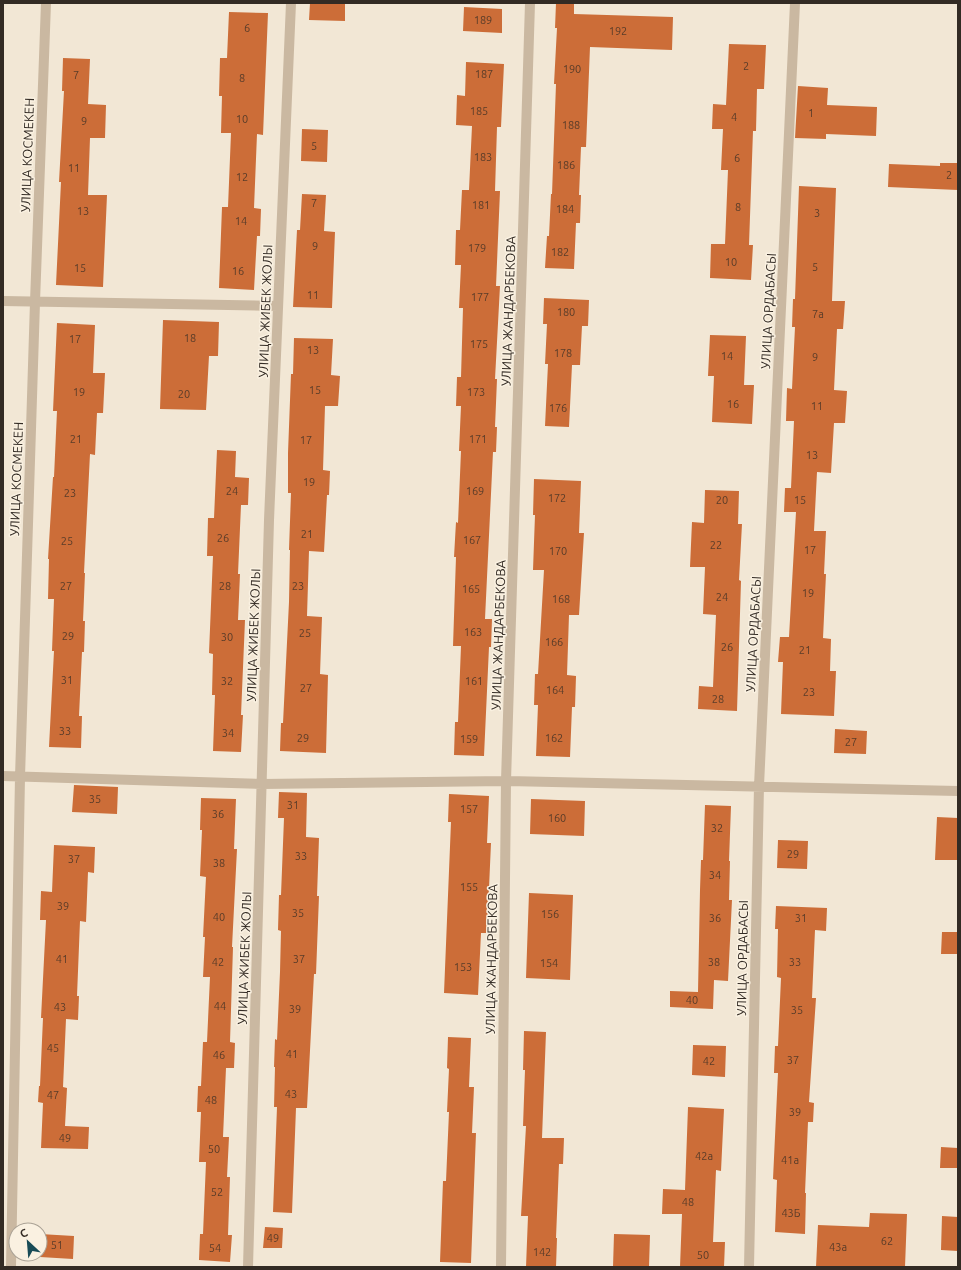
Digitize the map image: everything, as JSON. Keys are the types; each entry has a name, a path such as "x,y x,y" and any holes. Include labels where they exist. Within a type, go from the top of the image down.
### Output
{"street":[{"name":"УЛИЦА КОСМЕКЕН","path":"11,1267 20,777 46,3"},
{"name":"УЛИЦА ЖИБЕК ЖОЛЫ","path":"248,1267 269,520 291,3"},
{"name":"УЛИЦА ЖАНДАРБЕКОВА","path":"501,1267 506,780 530,3"},
{"name":"УЛИЦА ОРДАБАСЫ","path":"749,1267 759,786 795,3"},
{"path":"3,301 278,306"},
{"path":"3,776 262,784 506,780 958,792"}],"building":[{"path":"310,3 345,3 345,21 309,20"},
{"path":"556,3 574,3 574,14 673,17 672,50 590,47 586,147 581,147 579,195 581,195 580,223 576,223 574,269 545,268 552,194 556,84 554,84 557,28 555,28"},
{"path":"464,7 502,9 502,33 463,31"},
{"path":"229,12 268,13 263,135 257,134 254,208 261,209 260,236 257,236 254,290 219,288 222,207 228,207 231,133 221,133 222,96 219,96 220,58 227,58"},
{"path":"729,44 766,45 764,89 757,89 756,131 753,131 749,245 753,245 751,280 710,278 711,244 725,244 728,170 721,170 723,129 712,129 713,104 726,105"},
{"path":"63,58 90,59 88,104 106,105 105,138 90,138 88,195 107,195 103,287 56,285 61,182 59,182 64,91 62,91"},
{"path":"466,62 504,64 501,127 497,127 495,191 500,191 496,286 500,286 495,379 497,379 495,427 497,427 496,452 493,452 485,619 492,619 491,647 489,647 484,756 454,755 455,722 458,722 461,646 453,646 456,557 454,557 456,522 458,523 461,451 459,451 461,406 456,406 457,377 461,377 463,308 459,308 461,265 455,265 456,230 460,230 462,190 469,190 472,126 456,125 457,95 465,96"},
{"path":"798,86 828,88 827,105 877,107 876,136 826,134 826,139 795,138"},
{"path":"302,129 328,130 327,162 301,161"},
{"path":"940,163 958,163 958,190 888,187 889,164 940,166"},
{"path":"799,186 836,188 832,301 845,301 843,329 837,329 834,390 847,391 845,423 834,423 831,473 817,472 814,531 826,531 824,574 826,574 823,638 831,639 830,671 836,671 834,716 781,714 783,662 778,662 780,637 789,637 796,512 784,512 785,488 791,488 794,421 786,421 787,388 792,389 795,327 792,327 793,299 795,299"},
{"path":"302,194 326,195 324,231 335,232 332,308 293,307 297,230 300,230"},
{"path":"544,298 589,300 588,326 582,326 580,365 572,365 569,427 545,426 548,364 545,364 547,324 543,324"},
{"path":"163,320 219,322 218,356 209,356 206,410 160,409"},
{"path":"57,323 95,325 93,373 105,373 103,413 97,413 95,455 90,454 84,573 84,652 82,652 79,716 82,716 81,748 49,747 54,651 52,651 54,599 48,599 48,559 57,411 53,411"},
{"path":"710,335 746,336 744,385 754,385 752,424 712,422 714,376 708,376"},
{"path":"294,338 333,339 331,375 340,376 338,406 325,406 323,470 330,471 329,495 327,495 324,552 309,551 307,616 322,617 320,674 328,675 326,753 280,751 281,723 283,723 289,602 291,493 288,493 288,453"},
{"path":"217,450 236,451 235,477 249,478 248,505 241,505 238,574 240,574 238,620 245,620 241,752 213,751 215,695 212,695 213,654 209,653 213,556 207,556 208,518 214,518"},
{"path":"534,479 581,481 579,533 584,533 579,615 569,615 567,675 576,676 575,707 572,707 570,757 536,756 538,705 534,705 535,674 538,674 544,570 533,570 535,515 533,515"},
{"path":"705,490 739,491 738,524 742,524 739,580 741,581 737,711 698,709 699,686 713,687 716,615 703,614 705,567 690,567 692,522 704,523"},
{"path":"835,729 867,731 866,754 834,753"},
{"path":"74,785 118,787 117,814 72,812"},
{"path":"279,792 307,793 306,837 319,838 317,896 319,896 316,974 314,974 307,1108 296,1108 292,1213 273,1212 277,1107 274,1107 274,1067 275,1039 277,1040 280,972 281,931 278,930 284,818 278,818"},
{"path":"449,794 489,796 487,843 491,843 487,933 481,933 478,995 444,993 451,822 448,822"},
{"path":"201,798 236,799 234,849 237,849 232,947 230,1042 235,1043 234,1068 226,1068 223,1137 229,1137 227,1177 230,1177 228,1235 232,1235 230,1262 199,1260 200,1234 203,1234 206,1162 199,1162 201,1112 197,1112 198,1086 201,1086 203,1042 207,1042 210,977 203,977 206,877 200,876 202,830 200,830"},
{"path":"531,799 585,801 584,836 530,834"},
{"path":"705,805 731,806 729,900 732,900 728,981 714,980 713,1009 670,1007 670,991 698,992 701,860 703,860"},
{"path":"937,817 958,818 958,860 935,860"},
{"path":"778,840 808,841 807,869 777,868"},
{"path":"54,845 95,847 94,873 88,872 86,922 80,921 77,996 79,996 78,1020 66,1019 63,1087 67,1088 65,1126 89,1127 88,1149 41,1148 43,1103 38,1102 43,1018 41,1018 46,920 40,920 41,891 52,892"},
{"path":"529,893 573,895 570,980 526,978"},
{"path":"776,906 827,908 826,931 815,930 812,998 816,998 809,1102 814,1103 813,1122 808,1122 805,1234 775,1232 777,1180 773,1179 778,1073 774,1073 775,1046 778,1046 781,978 777,977 778,929 775,929"},
{"path":"942,932 958,932 958,954 941,954"},
{"path":"524,1031 546,1032 542,1138 564,1138 563,1164 559,1164 556,1267 526,1267 528,1216 521,1216 526,1126 523,1126 525,1070 523,1070"},
{"path":"448,1037 471,1038 469,1087 474,1087 472,1133 476,1133 471,1263 440,1262 443,1181 446,1181 449,1112 447,1112 449,1069 447,1068"},
{"path":"693,1045 726,1046 725,1077 692,1075"},
{"path":"688,1107 724,1109 721,1171 716,1170 713,1242 725,1242 724,1267 680,1267 682,1214 662,1214 663,1189 685,1190"},
{"path":"941,1147 958,1148 958,1168 940,1168"},
{"path":"870,1213 907,1214 905,1267 816,1267 818,1225 869,1227"},
{"path":"942,1216 958,1217 958,1251 941,1250"},
{"path":"265,1227 283,1228 282,1248 263,1248"},
{"path":"48,1234 74,1236 73,1259 48,1257"},
{"path":"614,1234 650,1235 649,1267 613,1267"}]}
